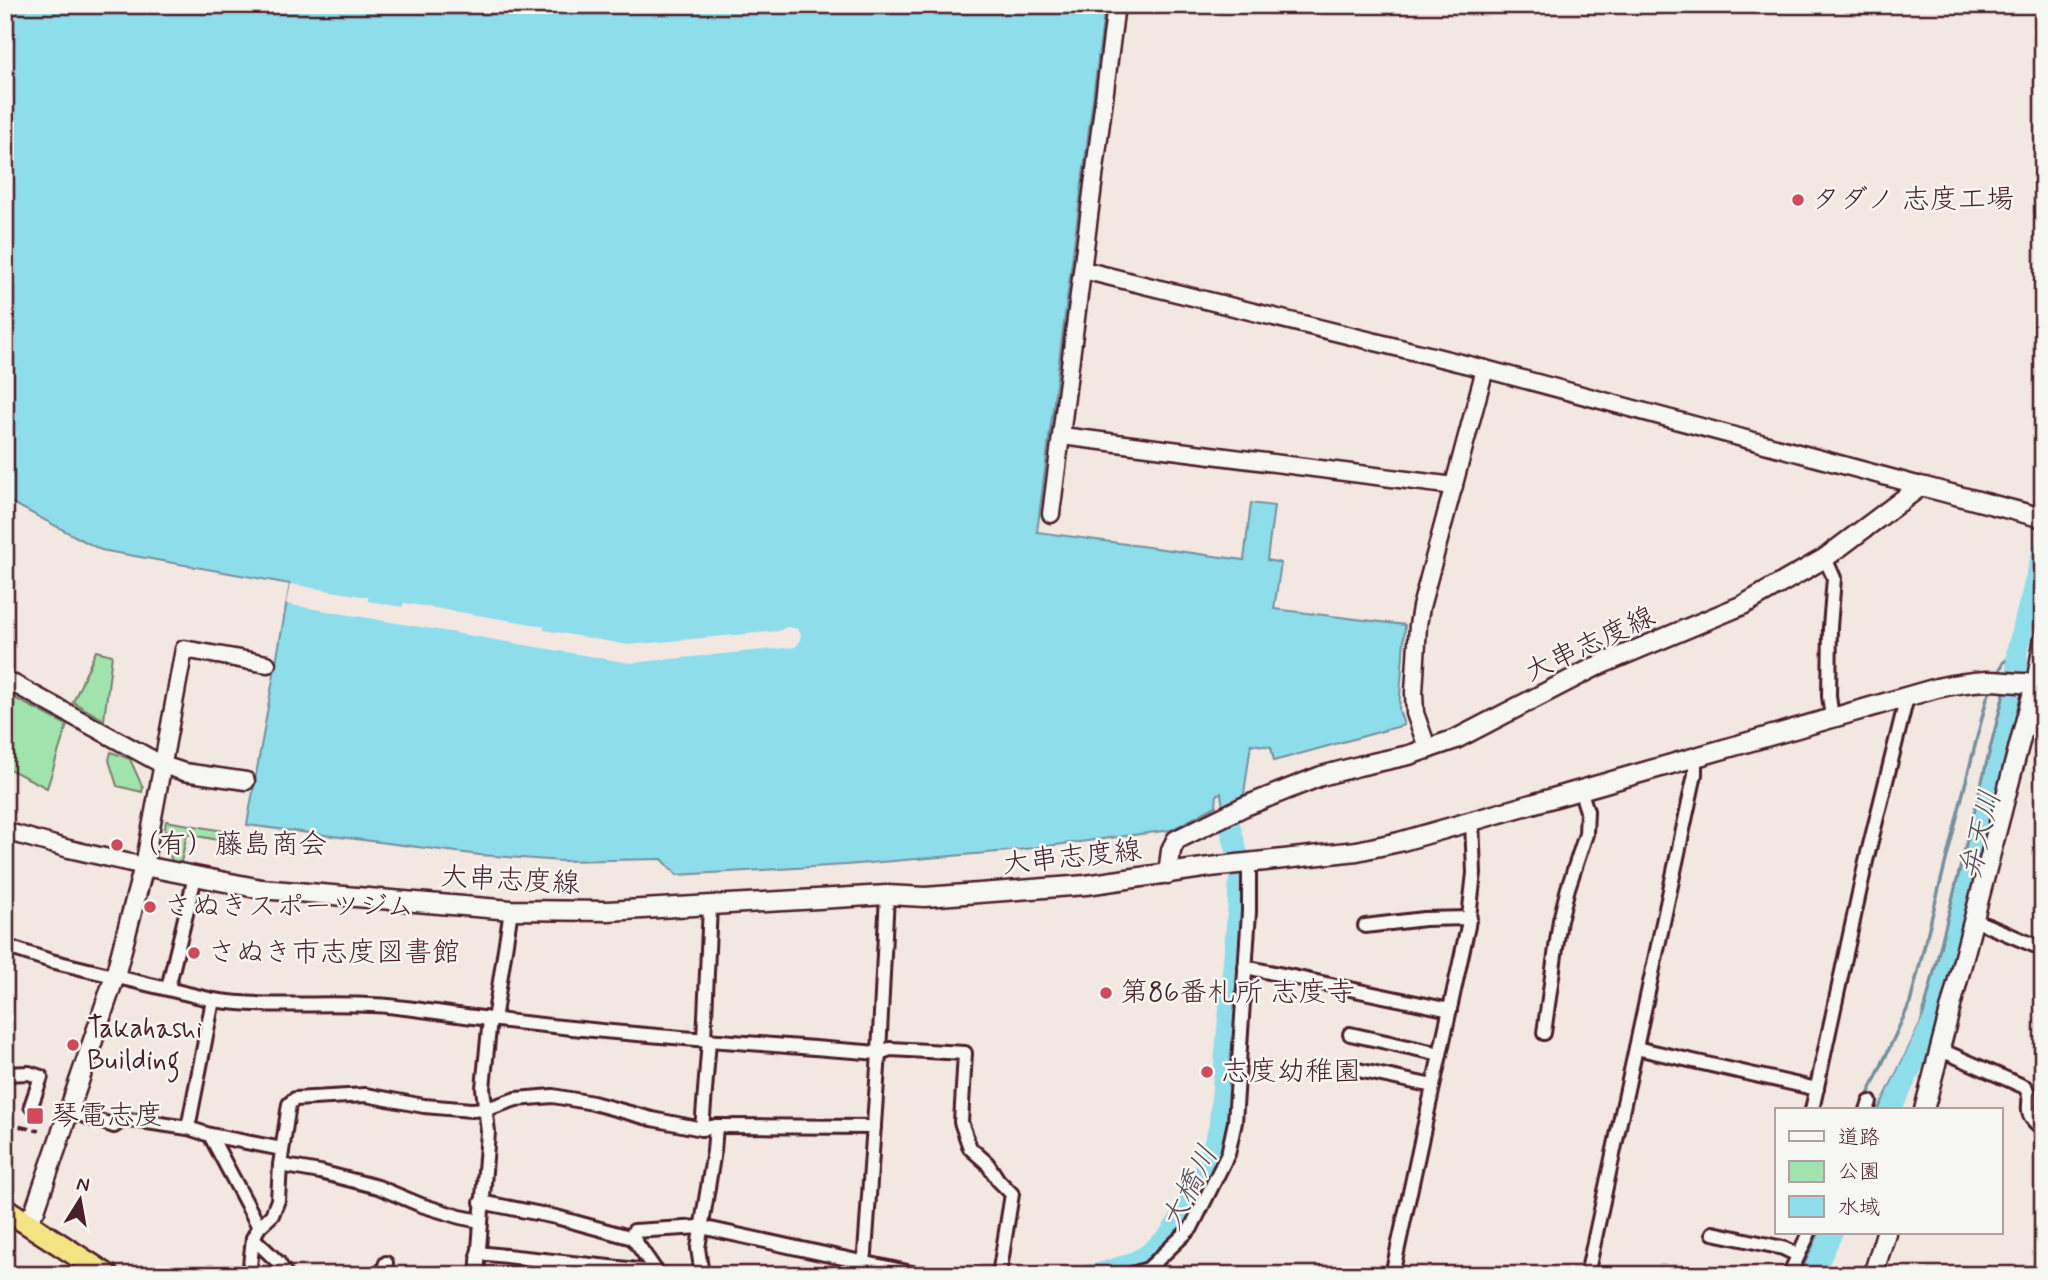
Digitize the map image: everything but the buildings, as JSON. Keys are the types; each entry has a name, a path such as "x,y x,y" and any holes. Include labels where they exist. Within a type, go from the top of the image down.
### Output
{"highway":[{"path":"5,1209 107,1275"}],"main road":[{"path":"1921,486 2038,517"},
{"name":"大串志度線","path":"1168,874 1171,850 1176,841 1243,807 1321,776 1428,750 1456,739 1595,667 1742,606 1825,558 1921,486"},
{"name":"大串志度線","path":"144,866 273,891 511,910 608,911 887,895 925,897 1086,885 1357,851 1399,842 1937,688 1989,681 2039,684"},
{"path":"1925,1108 2039,684"},
{"path":"26,1223 35,1210 115,976 144,866"},
{"path":"1873,1275 1886,1234"}],"street":[{"path":"1051,514 1116,5"},
{"path":"1083,271 1485,369 1921,486"},
{"path":"1428,750 1415,713 1418,625 1485,369"},
{"path":"1062,436 1454,486"},
{"path":"1825,558 1834,578 1829,696 1832,718"},
{"path":"2039,684 2043,637"},
{"path":"5,831 144,866 184,649 267,664"},
{"path":"5,679 163,765 184,772 246,781"},
{"path":"1812,1108 1867,861 1908,697"},
{"path":"1587,1275 1695,775 1692,757"},
{"path":"1544,1033 1560,920 1586,834 1587,811 1580,789"},
{"path":"1392,1275 1469,919 1474,873 1472,821"},
{"path":"1128,1275 1148,1269 1191,1228 1228,1154 1235,1122 1249,912 1242,864"},
{"path":"168,988 195,877"},
{"path":"863,1268 879,1053 887,895"},
{"path":"702,1129 710,906"},
{"path":"477,1275 488,1132 483,1088 511,910"},
{"path":"1365,926 1424,919 1469,919"},
{"path":"1974,920 2043,949"},
{"path":"5,946 51,961 240,1004 387,1006 706,1040 879,1053 890,1049 965,1053 961,1122 970,1148 987,1163 998,1180 1012,1194 999,1275"},
{"path":"1245,967 1450,1010"},
{"path":"188,1128 213,1000"},
{"path":"1350,1034 1440,1054"},
{"path":"1636,1048 1817,1089"},
{"path":"1941,1050 2025,1087 2030,1094 2028,1111 2032,1121 2043,1129"},
{"path":"1358,1070 1433,1086"},
{"path":"5,1074 29,1073 41,1077 31,1106"},
{"path":"249,1275 256,1233 272,1215 278,1200 289,1104 295,1099 366,1095 424,1106 471,1110 487,1109 516,1099 553,1096 702,1129 716,1126 874,1127"},
{"path":"68,1110 114,1126 123,1120 188,1128 282,1149"},
{"path":"702,1275 698,1248 716,1126"},
{"path":"210,1135 256,1233 286,1275"},
{"path":"280,1165 378,1187 421,1205 480,1221"},
{"path":"481,1202 556,1217 634,1238"},
{"path":"657,1273 634,1238 634,1231 701,1227 863,1268 921,1275"},
{"path":"1713,1233 1783,1248 1798,1255"},
{"path":"1788,1275 1808,1234"},
{"path":"478,1253 657,1273"}],"green space":[{"path":"96,651 112,655 104,720 73,702"},
{"path":"5,693 67,725 47,788 5,767"},
{"path":"111,752 130,759 143,788 142,792 117,786 109,760"},
{"path":"166,821 230,832 228,842 187,834 180,867 174,866 164,839"}],"water":[{"path":"5,5 1105,5 1037,532 1244,560 1251,503 1274,506 1267,560 1281,563 1274,609 1405,625 1399,710 1404,725 1274,761 1271,747 1251,744 1243,801 1223,809 1221,793 1217,794 1216,806 1171,830 1010,851 846,865 677,875 662,859 561,861 480,855 247,825 290,584 101,550 5,499"}],"pier":[{"path":"290,584 368,597 368,601 402,607 404,603 544,626 544,630 628,645 778,631 787,627 798,629 801,635 795,647 630,663 286,604"}],"waterway":[{"name":"弁天川","path":"1892,1108 1935,1017 2016,697 2017,651 2043,551"},
{"path":"1997,676 2003,663 2017,651"},
{"name":"弁天川","path":"2009,676 2017,653"},
{"path":"1866,1099 1910,1003 1987,698 1993,686"},
{"path":"1880,1108 1921,1024 2006,686"},
{"name":"大橋川","path":"1088,1275 1130,1264 1146,1256 1168,1237 1182,1216 1207,1166 1219,1128 1238,909 1240,862 1229,823 1234,803"},
{"path":"1799,1275 1819,1234"},
{"name":"弁天川","path":"1812,1275 1832,1234"},
{"path":"1782,1275 1801,1236"}],"railway":[{"path":"5,1111 11,1112"},
{"path":"5,1123 39,1131"}],"place":[{"name":"タダノ 志度工場","path":"1798,200"},
{"name":"（有）藤島商会","path":"117,845"},
{"name":"さぬきスポーツジム","path":"150,907"},
{"name":"さぬき市志度図書館","path":"194,953"},
{"name":"第86番札所 志度寺","path":"1106,993"},
{"name":"Takahashi Building","path":"73,1045"},
{"name":"志度幼稚園","path":"1207,1072"},
{"name":"琴電志度","path":"35,1116"}]}
